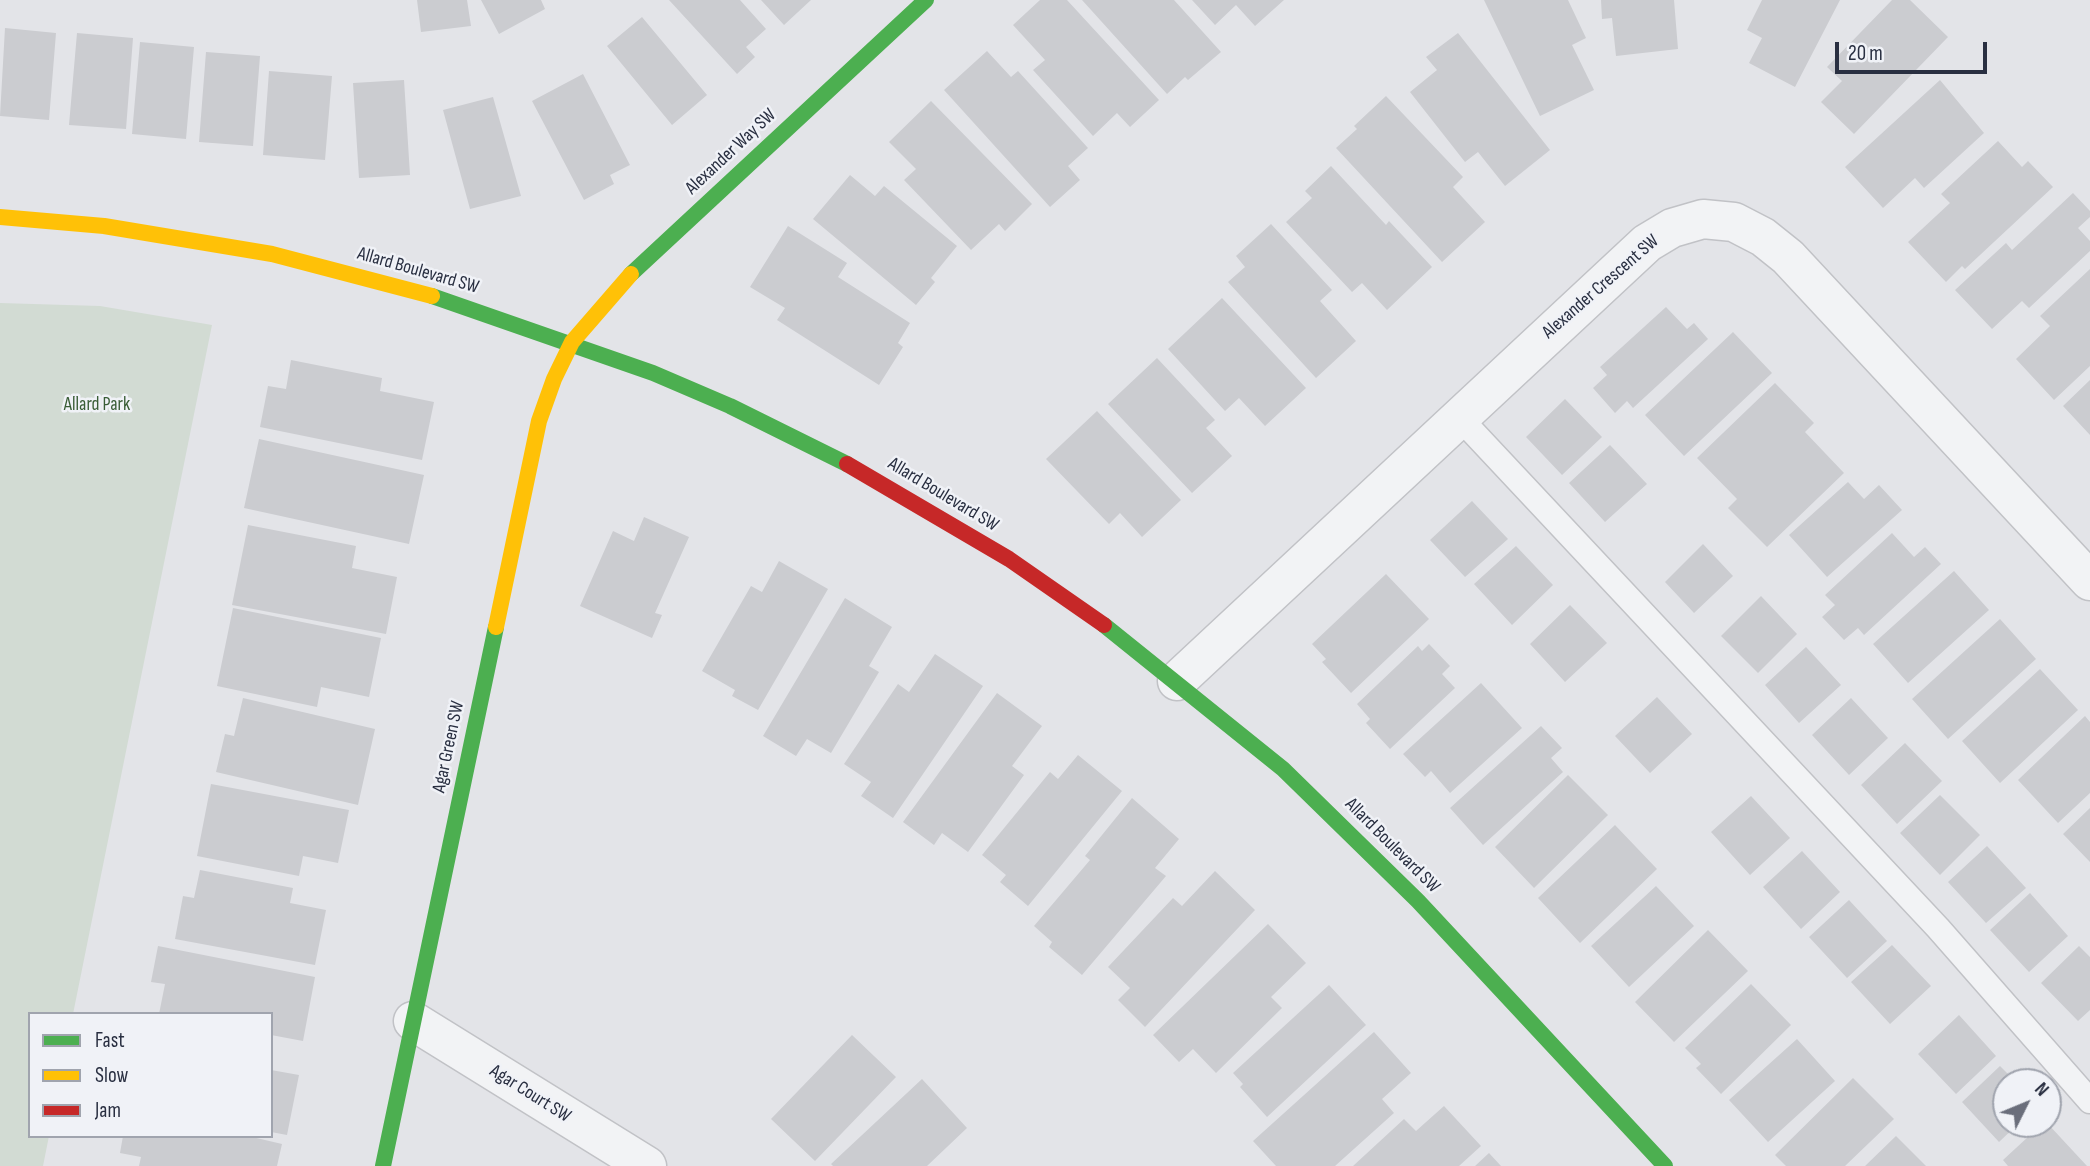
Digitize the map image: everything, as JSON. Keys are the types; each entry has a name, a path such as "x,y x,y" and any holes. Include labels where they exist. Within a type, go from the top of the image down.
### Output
{"street":[{"name":"Alexander Way SW","path":"572,342 644,260 926,0"},
{"name":"Allard Boulevard SW","path":"0,217 104,226 272,254 414,290 572,342 730,406 850,465 1009,559 1076,604 1177,681 1283,769 1350,832 1665,1166"},
{"name":"Alexander Crescent SW","path":"1177,681 1458,416 1647,243 1672,228 1703,219 1734,222 1763,237 1788,257 2090,581"},
{"name":"Agar Green SW","path":"383,1166 539,421 572,342"},
{"name":"Agar Court SW","path":"413,1021 647,1166"}],"lane":[{"path":"1458,416 1929,918 2090,1101"}],"green space":[{"name":"Allard Park","path":"0,303 100,306 212,325 73,1012 28,1012 28,1138 49,1138 43,1166 0,1166"}],"building":[{"path":"417,0 467,0 471,26 421,32"},
{"path":"481,0 541,0 545,9 499,34"},
{"path":"669,0 740,0 766,29 746,47 755,57 737,74"},
{"path":"761,0 811,0 784,25"},
{"path":"1040,0 1067,0 1159,100 1130,127 1117,113 1093,136 1033,70 1045,60 1013,25"},
{"path":"1082,0 1174,0 1221,52 1188,80 1185,77 1167,94"},
{"path":"1192,0 1284,0 1255,26 1236,5 1215,25"},
{"path":"1484,0 1568,0 1586,38 1572,45 1594,90 1540,116"},
{"path":"1601,0 1674,0 1678,49 1616,56 1612,18 1602,19"},
{"path":"1762,0 1840,0 1795,87 1749,63 1762,38 1747,30"},
{"path":"1892,0 1910,0 1948,37 1854,134 1821,102 1842,81 1827,67"},
{"path":"642,17 707,95 672,125 607,46"},
{"path":"5,28 56,33 49,120 0,116"},
{"path":"77,33 133,38 126,129 69,125"},
{"path":"1458,33 1550,150 1505,186 1478,152 1465,162 1410,92 1437,70 1426,57"},
{"path":"140,42 194,47 186,139 132,134"},
{"path":"987,51 1011,77 1018,71 1088,148 1068,166 1080,180 1050,207 944,90"},
{"path":"206,52 260,56 253,146 199,142"},
{"path":"269,71 332,76 325,160 263,155"},
{"path":"583,74 630,165 610,175 614,184 584,200 532,101"},
{"path":"404,80 410,175 359,178 353,83"},
{"path":"1940,80 1984,133 1924,188 1915,178 1883,208 1845,167"},
{"path":"1386,96 1463,177 1453,187 1485,222 1442,262 1336,148 1357,129 1354,126"},
{"path":"493,97 521,196 470,209 443,110"},
{"path":"931,101 1032,204 1005,231 999,224 971,250 904,180 916,169 889,142"},
{"path":"1998,141 2022,167 2028,161 2053,187 1965,269 1962,266 1946,282 1908,242 1950,203 1941,194"},
{"path":"1331,166 1386,225 1389,221 1432,267 1387,310 1362,283 1352,292 1286,222 1312,198 1305,191"},
{"path":"850,175 875,196 884,186 957,246 931,278 935,282 916,305 813,219"},
{"path":"2073,193 2090,211 2090,217 2078,228 2090,241 2090,251 2029,308 2022,301 1992,329 1955,290 2006,243 2012,250"},
{"path":"1271,224 1332,290 1320,301 1356,341 1316,378 1228,282 1245,267 1236,256"},
{"path":"788,226 847,263 838,277 910,323 898,343 903,347 879,385 777,320 785,308 750,287"},
{"path":"2090,269 2090,366 2054,400 2016,359 2050,326 2040,316"},
{"path":"1222,298 1306,388 1265,426 1239,398 1225,411 1168,349"},
{"path":"1666,307 1687,329 1694,323 1708,339 1633,408 1627,401 1615,413 1593,388 1607,375 1600,367"},
{"path":"1733,332 1772,373 1684,456 1645,415"},
{"path":"1157,358 1215,420 1206,428 1232,456 1192,493 1108,404"},
{"path":"291,360 382,378 380,391 434,402 422,460 260,427 268,386 286,389"},
{"path":"2090,380 2090,435 2063,406"},
{"path":"1775,383 1814,423 1805,432 1844,473 1767,547 1728,508 1737,499 1697,458"},
{"path":"1565,399 1602,437 1562,475 1526,437"},
{"path":"1097,411 1181,500 1142,537 1120,513 1109,524 1046,459"},
{"path":"259,439 424,475 409,544 244,508"},
{"path":"1610,445 1647,484 1605,522 1569,483"},
{"path":"1848,482 1864,499 1879,485 1902,510 1827,577 1789,535"},
{"path":"1472,501 1508,539 1465,577 1430,540"},
{"path":"644,517 689,537 655,613 662,615 652,638 580,606 613,531 634,541"},
{"path":"248,525 356,546 352,568 397,577 386,634 232,605"},
{"path":"1892,533 1914,557 1925,547 1941,564 1864,635 1858,628 1844,640 1822,617 1835,605 1825,595"},
{"path":"1703,544 1733,576 1694,613 1665,582"},
{"path":"1516,546 1553,585 1512,625 1474,584"},
{"path":"779,561 828,589 758,710 732,696 735,690 702,671 751,586 762,592"},
{"path":"1954,571 1989,610 1908,683 1873,644"},
{"path":"1386,574 1429,619 1351,693 1322,662 1326,659 1312,644"},
{"path":"1761,596 1797,634 1758,673 1721,636"},
{"path":"845,598 892,627 869,666 879,672 831,753 807,739 796,756 763,736"},
{"path":"1570,605 1607,643 1565,682 1530,644"},
{"path":"233,608 381,638 369,697 321,687 317,707 217,686"},
{"path":"2000,619 2036,659 1948,739 1912,699"},
{"path":"1429,644 1450,666 1442,674 1455,688 1390,749 1366,723 1370,719 1357,704 1418,646 1422,651"},
{"path":"1806,647 1841,685 1799,723 1765,685"},
{"path":"935,654 983,686 893,818 861,796 871,782 844,764 898,684 909,692"},
{"path":"2040,669 2078,710 2000,783 1962,741"},
{"path":"1481,683 1522,728 1450,793 1431,771 1425,777 1403,754"},
{"path":"997,693 1042,726 1012,766 1024,775 968,852 942,833 934,845 903,822"},
{"path":"1657,697 1692,734 1650,773 1615,736"},
{"path":"243,698 375,729 358,805 216,772 225,734 234,736"},
{"path":"1851,698 1888,738 1849,775 1812,735"},
{"path":"2085,716 2090,722 2090,793 2058,823 2018,780"},
{"path":"1541,726 1562,748 1551,758 1563,772 1483,845 1450,808"},
{"path":"1905,743 1942,781 1897,824 1861,785"},
{"path":"1078,755 1122,791 1028,906 1000,882 1006,875 982,855 1050,772 1058,779"},
{"path":"1568,775 1608,815 1534,888 1495,847"},
{"path":"211,784 349,810 338,863 303,856 299,876 197,856"},
{"path":"1940,795 1980,835 1940,875 1900,833"},
{"path":"1751,796 1790,838 1750,875 1711,832"},
{"path":"1132,798 1179,839 1155,868 1166,876 1082,975 1049,947 1052,942 1034,926 1090,860 1085,856"},
{"path":"2090,808 2090,862 2063,834"},
{"path":"1615,825 1657,869 1580,943 1538,898"},
{"path":"1987,846 2026,888 1986,923 1948,882"},
{"path":"1802,851 1840,892 1801,929 1763,887"},
{"path":"200,870 293,888 290,903 326,910 315,965 175,939 183,896 194,898"},
{"path":"1215,871 1255,910 1145,1027 1118,1000 1130,988 1108,967 1173,898 1182,906"},
{"path":"1656,886 1694,926 1629,987 1591,946"},
{"path":"2030,893 2068,936 2029,972 1990,930"},
{"path":"1849,900 1887,941 1847,978 1809,937"},
{"path":"1268,924 1306,963 1271,997 1282,1008 1216,1073 1193,1049 1179,1062 1153,1035"},
{"path":"1708,930 1748,971 1674,1042 1635,1002"},
{"path":"1892,945 1931,986 1890,1024 1851,982"},
{"path":"158,946 315,977 303,1041 273,1035 273,1012 159,1012 165,984 151,982"},
{"path":"2079,946 2090,957 2090,1010 2078,1021 2041,983"},
{"path":"1751,984 1791,1025 1721,1094 1696,1068 1701,1064 1685,1048"},
{"path":"1329,985 1366,1025 1267,1117 1240,1087 1243,1084 1233,1073"},
{"path":"1959,1015 1996,1056 1956,1094 1918,1054"},
{"path":"1374,1032 1411,1073 1382,1099 1394,1113 1335,1166 1276,1166 1253,1141"},
{"path":"852,1035 896,1077 815,1161 771,1119"},
{"path":"1797,1039 1835,1081 1768,1142 1729,1100"},
{"path":"273,1070 299,1075 287,1135 273,1132"},
{"path":"1992,1074 1992,1134 1962,1102"},
{"path":"1853,1078 1894,1119 1845,1166 1786,1166 1775,1155"},
{"path":"922,1079 967,1128 927,1166 831,1164"},
{"path":"1444,1106 1481,1146 1459,1166 1353,1166 1404,1119 1416,1131"},
{"path":"1896,1136 1926,1166 1865,1166"},
{"path":"123,1138 256,1138 282,1144 277,1166 139,1166 141,1157 120,1153"},
{"path":"2027,1138 2061,1138 2087,1166 2008,1166 2003,1160"},
{"path":"1489,1153 1501,1166 1475,1166"}],"traffic: fast":[{"path":"631,274 926,0"},
{"path":"432,296 653,373 730,406 847,464"},
{"path":"1104,625 1283,769 1418,901 1665,1166"},
{"path":"383,1166 496,627"}],"traffic: slow":[{"path":"0,217 104,226 272,254 432,296"},
{"path":"496,627 539,421 554,379 572,342 631,274"}],"traffic: jam":[{"path":"847,464 1009,559 1104,625"}]}
